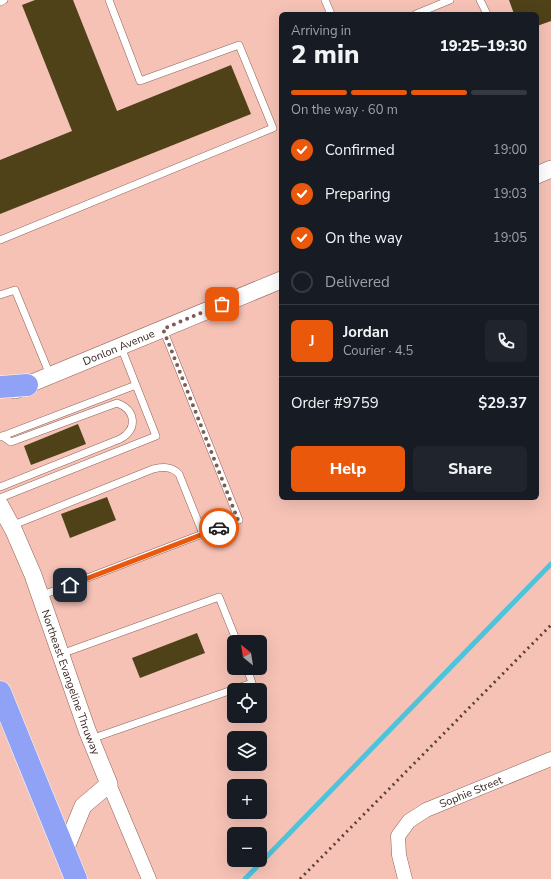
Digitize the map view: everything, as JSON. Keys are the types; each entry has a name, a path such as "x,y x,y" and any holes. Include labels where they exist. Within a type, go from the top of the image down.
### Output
{"highway":[{"path":"0,387 27,385"},
{"path":"0,692 76,879"},
{"path":"65,850 72,879"}],"street":[{"path":"539,174 551,169"},
{"name":"Donlon Avenue","path":"0,396 279,281"},
{"name":"Northeast Evangeline Thruway","path":"0,504 33,575 60,654 109,784"},
{"name":"Sophie Street","path":"405,879 399,855 398,836 409,821 426,810 551,759"},
{"path":"65,850 83,806 109,784 149,879"}],"lane":[{"path":"0,2 4,0"},
{"path":"0,240 273,128 239,46 140,81 109,0"},
{"path":"325,0 330,12"},
{"path":"421,12 450,0"},
{"path":"480,0 486,12"},
{"path":"0,295 15,290 50,375"},
{"path":"40,596 238,520 163,329"},
{"path":"0,498 156,436 121,346"},
{"path":"1,436 136,384"},
{"path":"0,487 120,439 127,435 131,429 132,419 124,405 117,403 11,442 1,436"},
{"path":"11,526 153,469 170,467 179,474 203,534"},
{"path":"60,654 219,597 234,635"},
{"path":"91,739 252,683 249,675"}],"building":[{"path":"35,0 73,0 117,111 231,65 251,114 0,214 0,160 72,131 22,5"},
{"path":"509,0 551,0 551,21 539,25 539,12 513,12"},
{"path":"78,424 86,444 31,465 24,446"},
{"path":"107,497 116,520 70,538 61,514"},
{"path":"197,633 205,653 140,678 132,658"}],"waterway":[{"path":"245,879 551,564"}],"railway":[{"path":"300,879 551,625"}],"way so far":[{"path":"219,528 238,520 163,329 222,304"}],"route":[{"path":"70,585 219,528"}]}
